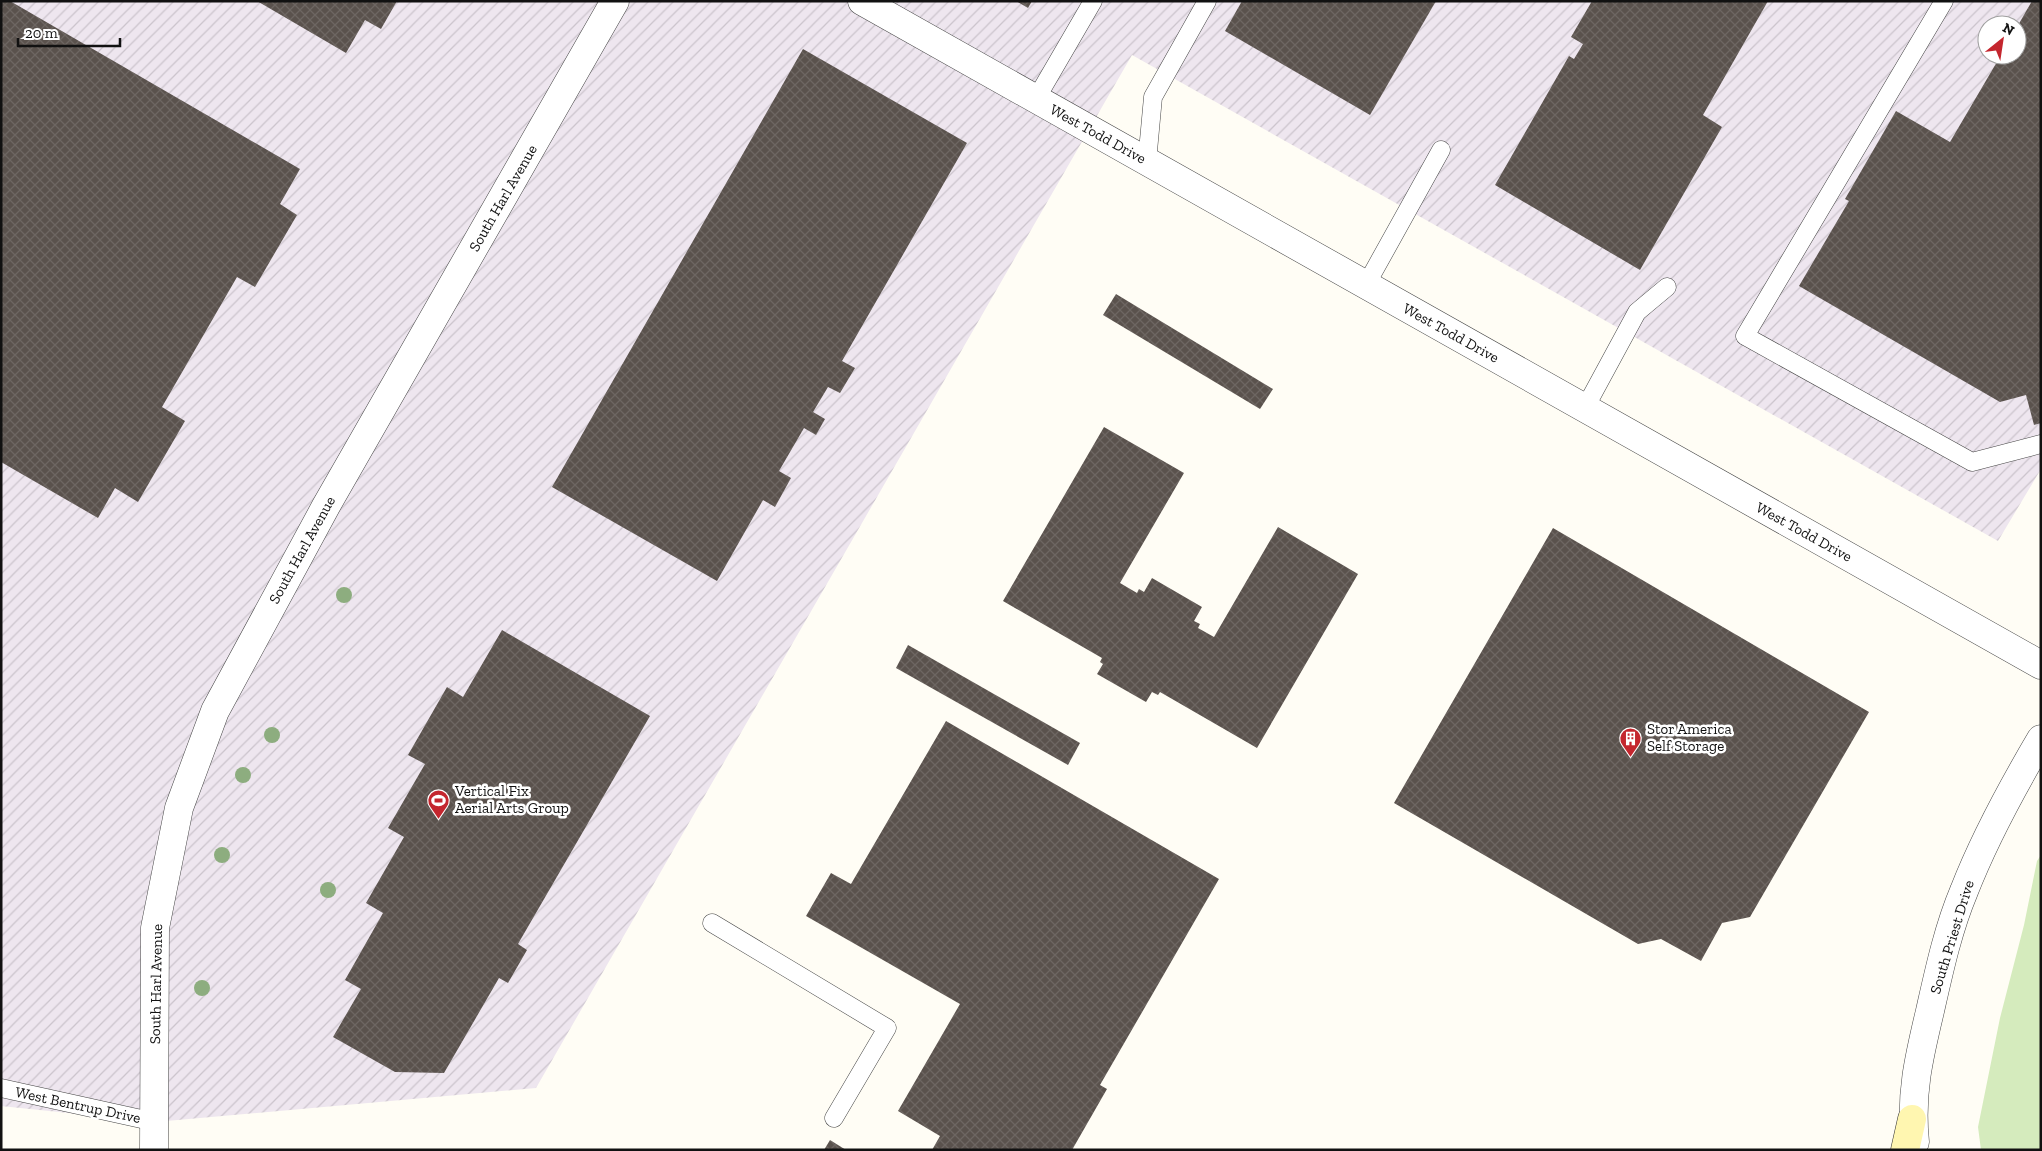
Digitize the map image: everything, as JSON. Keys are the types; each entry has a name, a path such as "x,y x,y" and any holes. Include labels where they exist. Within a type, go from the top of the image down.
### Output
{"main road":[{"path":"1905,1150 1912,1119"}],"street":[{"name":"South Harl Avenue","path":"154,1150 155,928 179,808 215,711 322,514 615,1"},
{"name":"West Todd Drive","path":"862,1 2041,665"},
{"name":"South Priest Drive","path":"1916,1150 1912,1119 1915,1075 1942,959 1963,891 2002,804 2041,739"}],"lane":[{"path":"1036,99 1093,1"},
{"path":"1147,162 1153,97 1207,1"},
{"path":"1944,1 1745,336 1972,462 2041,444"},
{"path":"1366,285 1441,150"},
{"path":"1585,408 1637,312 1666,287"},
{"path":"712,923 887,1028 834,1118"},
{"name":"West Bentrup Drive","path":"1,1088 155,1122"}],"shaded area":[{"path":"1,1 2041,1 2041,469 1998,541 1132,55 536,1088 155,1122 1,1106"}],"green space":[{"path":"2041,855 2041,1150 1981,1150 1978,1127 2000,1018 2024,925 2037,861"}],"building":[{"path":"1,1 10,1 300,169 280,204 297,215 255,287 237,277 162,407 185,421 138,502 115,488 98,518 1,462"},
{"path":"257,1 397,1 381,29 365,20 346,53"},
{"path":"1016,1 1032,1 1028,8"},
{"path":"1242,1 1436,1 1370,115 1225,31"},
{"path":"1592,1 1768,1 1703,115 1722,127 1640,270 1495,185 1569,56 1574,59 1583,44 1571,37"},
{"path":"2032,1 2041,1 2041,423 2034,425 2026,395 2000,402 1799,286 1849,201 1845,199 1896,111 1950,142 1995,65 2027,65 2027,15 2024,15"},
{"path":"803,49 967,143 842,361 855,368 840,393 828,387 813,412 825,419 816,435 804,428 779,471 791,478 775,507 763,500 717,581 552,487"},
{"path":"1116,294 1273,389 1260,409 1103,315"},
{"path":"1104,427 1184,473 1120,583 1137,593 1139,589 1144,592 1152,578 1202,607 1194,621 1200,624 1198,628 1214,637 1278,527 1358,574 1257,748 1160,692 1158,695 1152,692 1146,702 1097,674 1103,664 1100,662 1102,658 1003,601"},
{"name":"Stor America Self Storage","path":"1553,528 1869,712 1750,917 1722,923 1701,961 1661,939 1638,944 1394,803"},
{"path":"502,630 650,716 518,944 527,950 508,983 499,978 444,1073 395,1072 333,1037 361,989 345,980 383,913 366,903 404,837 388,828 425,764 408,755 447,687 463,697"},
{"path":"908,645 1080,743 1068,765 896,668"},
{"path":"946,721 1219,879 1100,1085 1107,1089 1072,1150 932,1150 940,1136 898,1111 960,1004 806,916 831,873 851,884"},
{"path":"830,1140 846,1150 824,1150"}],"place":[{"name":"Stor America Self Storage","path":"1631,757"},
{"name":"Vertical Fix Aerial Arts Group","path":"439,819"}]}
